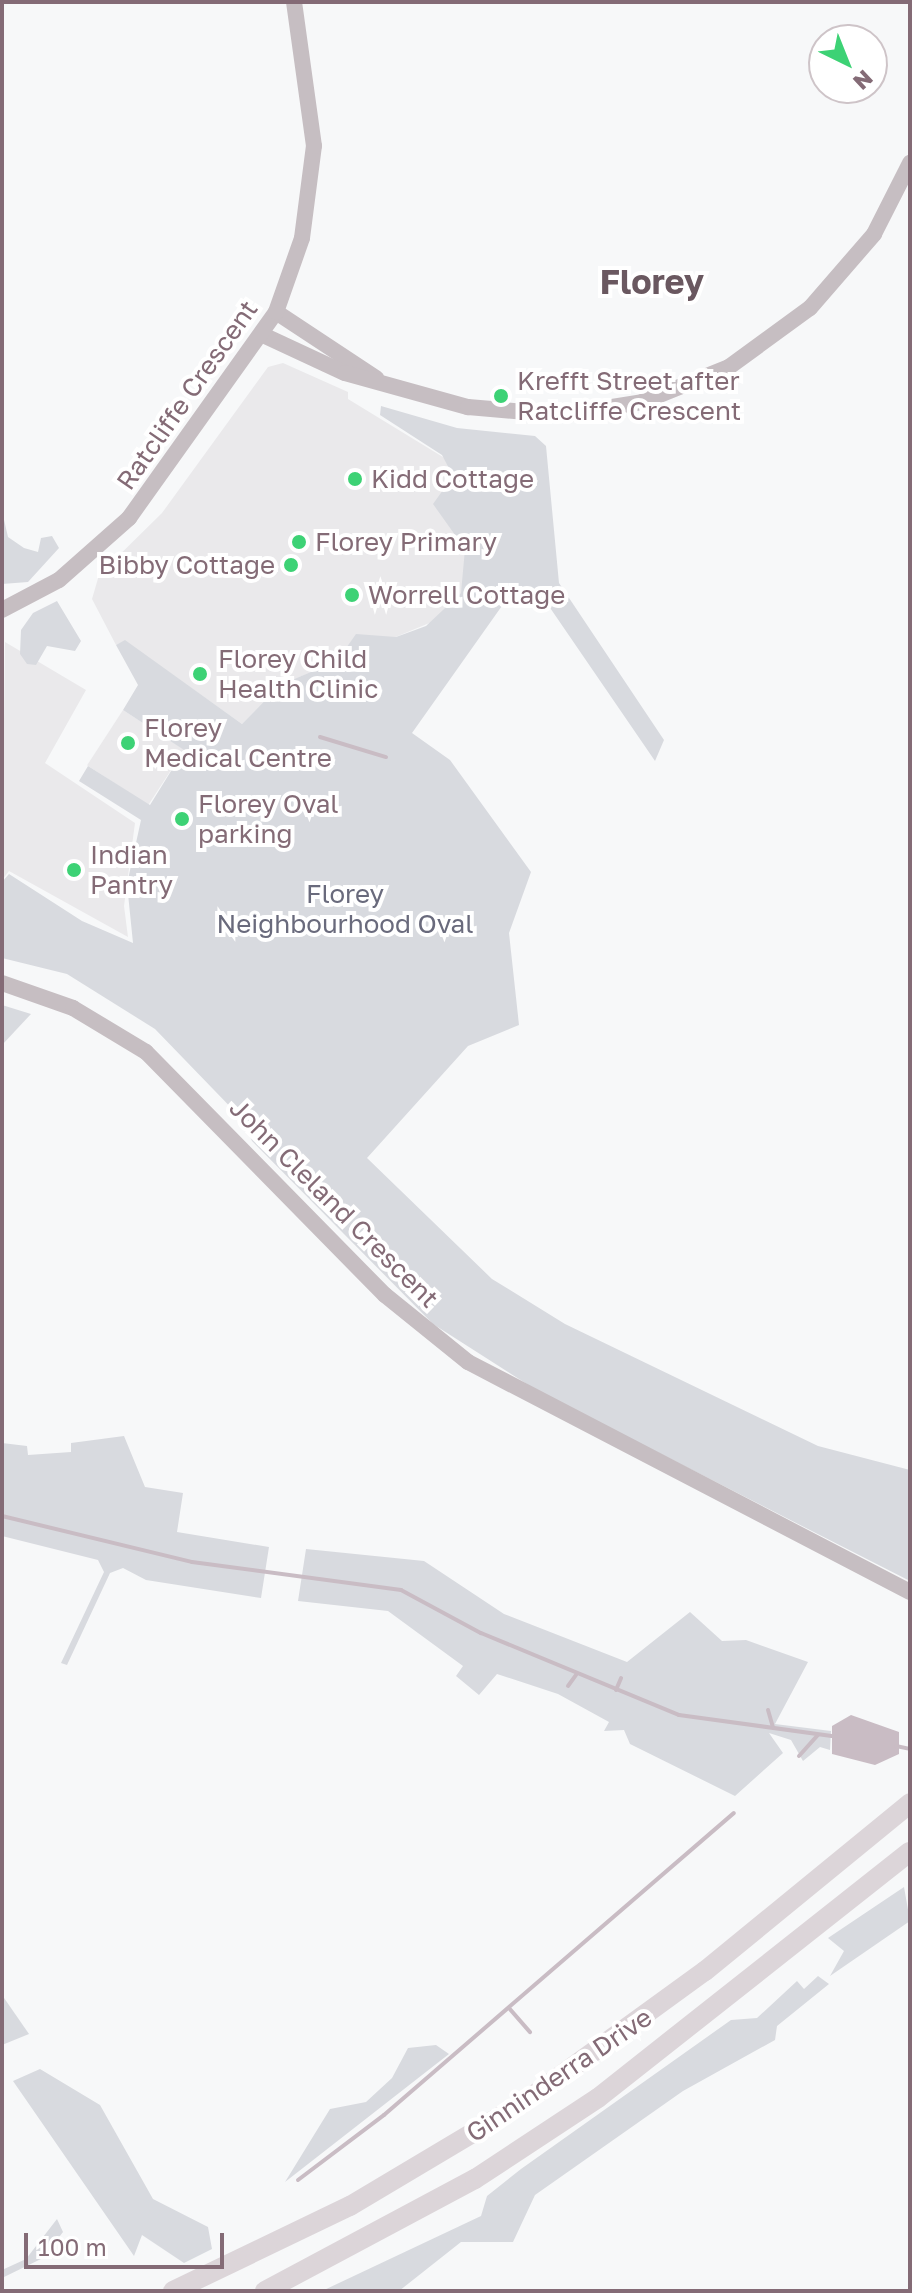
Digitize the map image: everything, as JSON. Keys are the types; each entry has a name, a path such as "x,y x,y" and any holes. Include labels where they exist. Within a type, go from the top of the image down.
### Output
{"main road":[{"name":"Ginninderra Drive","path":"173,2291 350,2206 523,2103 645,2017 835,1864 899,1809 910,1791"},
{"name":"Ginninderra Drive","path":"265,2291 537,2139 660,2054 907,1857"}],"street":[{"name":"Ratcliffe Crescent","path":"2,610 59,580 129,518 263,335 276,312 302,238 314,146 294,2"},
{"path":"263,335 377,380 505,413 536,415 642,402 714,375 772,341 852,264 910,163"},
{"path":"276,312 377,380"},
{"name":"John Cleland Crescent","path":"2,983 36,992 111,1028 170,1072 385,1295 468,1362 910,1595"}],"shaded area":[{"name":"Florey Primary","path":"283,363 348,392 348,399 474,476 462,539 467,566 461,593 439,619 280,685 242,724 125,641 116,645 92,599 99,575 162,513 268,367"},
{"path":"5,642 86,690 45,763 135,823 124,906 128,937 9,871 2,880"},
{"path":"123,710 184,750 148,805 87,765"},
{"path":"851,1715 899,1732 899,1754 875,1765 832,1754 832,1726"}],"green space":[{"name":"Florey Neighbourhood Oval","path":"381,406 457,428 535,436 546,446 559,583 664,740 655,761 544,599 511,593 412,733 450,760 531,872 509,933 519,1025 468,1046 367,1158 492,1279 565,1324 818,1446 910,1470 910,1581 541,1393 433,1324 252,1141 243,1120 155,1029 67,974 2,958 2,882 9,874 82,921 133,943 127,884 141,820 79,781 88,766 150,805 184,750 123,710 138,685 116,645 125,640 242,724 280,685 337,661 356,634 396,637 426,626 461,593 465,549 433,504 453,476 442,455 380,415"},
{"path":"2,511 8,537 24,548 38,552 41,538 52,536 59,548 28,582 2,584"},
{"path":"57,601 81,641 75,651 47,646 36,665 27,664 20,654 21,630 33,613"},
{"path":"2,1005 31,1014 2,1045"},
{"path":"124,1436 145,1487 183,1493 177,1532 269,1547 261,1598 146,1580 123,1568 110,1573 67,1665 61,1663 104,1572 98,1560 2,1536 2,1443 27,1446 28,1455 71,1452 71,1443"},
{"path":"306,1549 424,1561 504,1614 627,1662 690,1612 722,1641 746,1640 808,1662 775,1724 831,1731 830,1750 820,1747 803,1761 791,1740 769,1733 783,1753 735,1796 630,1744 624,1730 604,1731 609,1722 558,1694 497,1674 479,1695 456,1676 463,1666 388,1611 298,1601"},
{"path":"904,1887 910,1921 830,1976 844,1951 828,1938"},
{"path":"818,1976 829,1984 777,2026 775,2040 683,2091 535,2195 513,2242 461,2242 399,2291 322,2291 481,2216 487,2196 521,2169 731,2020 757,2018 797,1981 804,1989"},
{"path":"2,1995 29,2034 2,2045"},
{"path":"436,2045 449,2054 285,2182 330,2109 366,2102 392,2078 408,2048"},
{"path":"40,2069 100,2105 153,2199 208,2227 212,2249 184,2263 142,2235 134,2256 13,2081"},
{"path":"57,2219 63,2232 43,2258 2,2278 2,2270 26,2259"}],"waterway":[{"path":"320,737 386,757"},
{"path":"2,1516 192,1562 401,1590 481,1633 679,1715 832,1736"},
{"path":"568,1686 576,1675"},
{"path":"616,1690 621,1678"},
{"path":"768,1710 773,1727"},
{"path":"799,1756 818,1735"},
{"path":"896,1746 910,1749"},
{"path":"298,2180 384,2115 734,1813"},
{"path":"509,2008 530,2032"}],"place":[{"name":"Krefft Street after Ratcliffe Crescent","path":"501,396"},
{"name":"Kidd Cottage","path":"355,479"},
{"name":"Florey Primary","path":"299,542"},
{"name":"Bibby Cottage","path":"291,565"},
{"name":"Worrell Cottage","path":"352,595"},
{"name":"Florey Child Health Clinic","path":"200,674"},
{"name":"Florey Medical Centre","path":"128,743"},
{"name":"Florey Oval parking","path":"182,819"},
{"name":"Indian Pantry","path":"74,870"}],"district":[{"name":"Florey","path":"652,282"}]}
